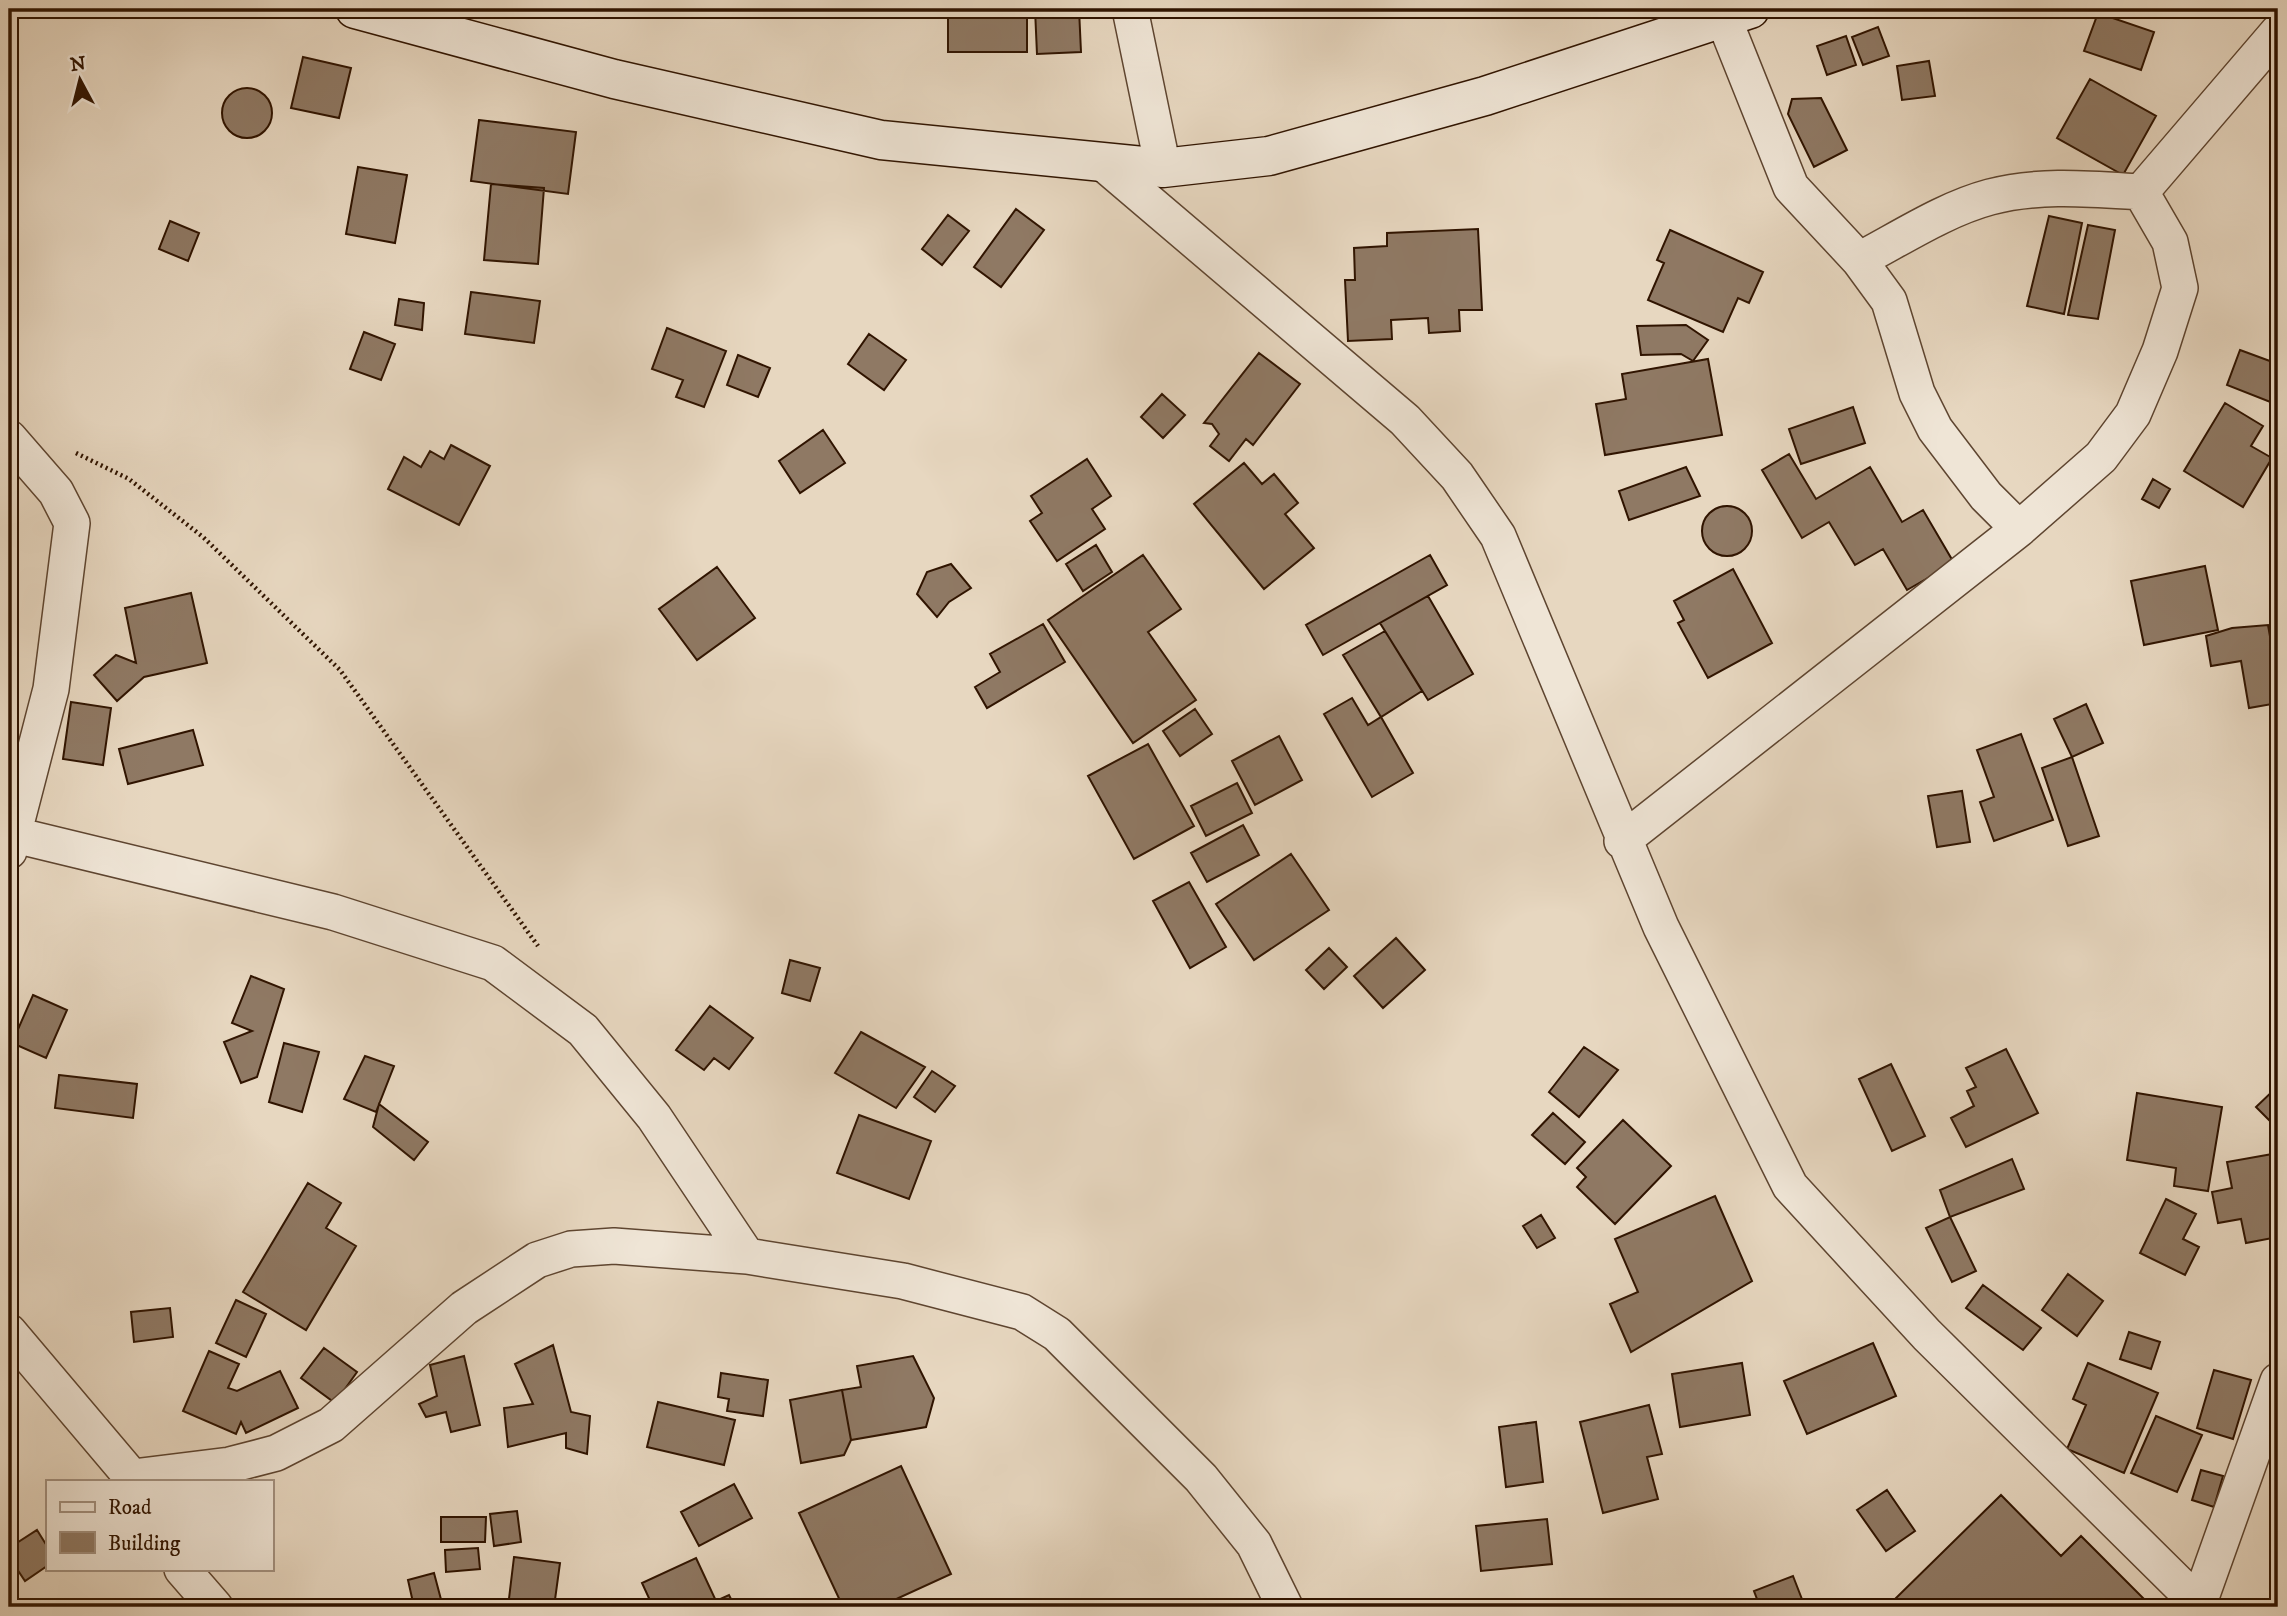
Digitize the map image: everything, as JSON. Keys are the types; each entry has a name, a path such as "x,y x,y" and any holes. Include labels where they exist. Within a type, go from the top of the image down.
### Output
{"street":[{"path":"355,9 614,79 881,140 1163,168 1269,156 1485,96 1737,13 1791,187 1859,260 1889,301 1917,393 1935,429 1986,496 2019,529"},
{"path":"1130,9 1163,168"},
{"path":"2141,191 2278,32"},
{"path":"1103,163 1405,420 1457,476 1498,536 1622,841 1661,927 1790,1186 1927,1335 2200,1605 2278,1381"},
{"path":"1859,260 1926,224 1990,197 2059,188 2141,191"},
{"path":"1622,841 2019,529 2101,457 2133,414 2160,351 2180,288 2170,243 2141,191"},
{"path":"9,438 56,492 72,523 51,689 12,843 333,912 493,963 583,1030 654,1117 747,1256"},
{"path":"9,1332 134,1479 230,1465 276,1453 331,1425 464,1308 537,1260 570,1249 614,1245 747,1256 903,1281 1022,1312 1057,1334 1201,1478 1254,1544 1285,1607"},
{"path":"183,1570 215,1607"}],"path":[{"path":"69,450 129,479 203,537 340,670 538,947"}],"building":[{"path":"948,9 1027,9 1027,52 948,52"},
{"path":"1035,9 1079,9 1081,52 1037,54"},
{"path":"2098,13 2154,32 2141,70 2084,51"},
{"path":"1878,27 1889,56 1863,65 1852,37"},
{"path":"1846,36 1856,65 1827,75 1817,46"},
{"path":"303,57 351,68 339,118 291,108"},
{"path":"1929,61 1935,96 1902,100 1897,66"},
{"path":"2090,79 2156,116 2123,175 2057,138"},
{"path":"247,88 265,95 272,113 265,131 247,138 229,131 222,113 229,95"},
{"path":"1821,98 1847,150 1814,167 1788,114 1792,99"},
{"path":"479,120 576,132 568,194 471,181"},
{"path":"358,167 407,175 395,243 346,234"},
{"path":"491,184 544,188 538,264 484,260"},
{"path":"1016,209 1044,230 1001,287 974,267"},
{"path":"948,215 969,231 942,265 922,249"},
{"path":"2049,216 2082,223 2064,314 2027,306"},
{"path":"170,221 199,233 188,261 159,249"},
{"path":"2088,225 2115,230 2098,319 2068,315"},
{"path":"1478,229 1482,310 1459,310 1460,331 1429,333 1428,318 1391,320 1392,339 1348,341 1345,280 1355,280 1354,248 1387,246 1387,233"},
{"path":"1670,230 1763,272 1749,303 1738,298 1723,332 1648,300 1664,263 1657,260"},
{"path":"471,292 540,301 534,343 465,334"},
{"path":"399,299 424,303 422,330 395,325"},
{"path":"1686,325 1708,340 1693,361 1681,354 1641,355 1637,326"},
{"path":"667,328 726,351 704,407 676,397 683,380 652,369"},
{"path":"364,332 395,344 381,380 350,369"},
{"path":"869,334 906,360 884,390 848,364"},
{"path":"2240,350 2278,364 2278,405 2227,385"},
{"path":"1259,353 1300,384 1253,445 1246,439 1229,461 1210,446 1219,434 1212,424 1204,423"},
{"path":"738,355 770,368 758,397 727,385"},
{"path":"1708,359 1722,435 1605,455 1596,404 1626,399 1622,374"},
{"path":"1162,394 1185,415 1163,438 1141,417"},
{"path":"2225,403 2263,426 2251,446 2272,458 2243,507 2184,471"},
{"path":"1853,407 1865,443 1801,464 1789,429"},
{"path":"823,430 845,463 800,493 779,461"},
{"path":"451,445 490,466 459,525 388,489 404,457 421,467 430,451 444,459"},
{"path":"1789,454 1816,499 1870,467 1902,522 1923,510 1954,563 1907,590 1883,549 1855,565 1829,522 1802,538 1762,470"},
{"path":"1087,459 1111,496 1092,509 1105,529 1057,561 1030,521 1042,513 1031,496"},
{"path":"1244,463 1262,484 1274,474 1298,503 1285,514 1314,548 1264,589 1194,504"},
{"path":"1686,467 1700,496 1629,520 1619,491"},
{"path":"2153,479 2170,489 2159,508 2142,499"},
{"path":"1727,506 1745,513 1752,531 1745,549 1727,556 1709,549 1702,531 1709,513"},
{"path":"1096,545 1112,572 1083,591 1066,564"},
{"path":"1143,555 1181,609 1148,632 1196,700 1133,743 1048,620"},
{"path":"1430,555 1447,585 1323,655 1306,625"},
{"path":"951,564 971,588 949,602 937,617 917,594 927,572"},
{"path":"2205,566 2218,630 2144,645 2131,581"},
{"path":"717,567 755,618 697,660 659,609"},
{"path":"1733,569 1772,643 1708,678 1678,623 1684,620 1674,601"},
{"path":"191,593 207,663 144,677 117,701 94,675 116,655 136,663 125,608"},
{"path":"1428,596 1473,674 1428,700 1380,623"},
{"path":"1043,624 1065,662 987,708 975,687 1000,672 990,654"},
{"path":"2268,625 2278,682 2278,703 2249,708 2241,661 2211,666 2206,636 2232,628"},
{"path":"1385,631 1422,691 1381,717 1343,655"},
{"path":"1352,698 1368,725 1381,717 1413,773 1372,797 1324,714"},
{"path":"71,702 111,708 103,765 63,759"},
{"path":"2086,704 2103,743 2072,757 2054,719"},
{"path":"1195,709 1212,734 1180,756 1163,731"},
{"path":"193,730 203,765 128,784 119,749"},
{"path":"2021,734 2053,820 1994,841 1980,802 1994,797 1977,750"},
{"path":"1279,736 1302,780 1255,805 1232,761"},
{"path":"1148,744 1194,826 1134,859 1088,776"},
{"path":"2072,757 2099,836 2068,846 2042,768"},
{"path":"1237,783 1252,813 1206,836 1191,806"},
{"path":"1962,791 1970,842 1937,847 1928,796"},
{"path":"1243,825 1259,855 1207,882 1191,853"},
{"path":"1291,854 1329,910 1254,960 1216,904"},
{"path":"1189,882 1226,947 1190,968 1153,901"},
{"path":"1396,938 1425,970 1383,1008 1354,976"},
{"path":"1329,948 1347,967 1324,989 1306,970"},
{"path":"790,960 820,968 810,1001 782,993"},
{"path":"251,976 284,989 257,1077 241,1083 224,1042 252,1031 232,1023"},
{"path":"33,995 67,1010 46,1058 12,1043"},
{"path":"710,1006 753,1038 729,1069 714,1058 704,1070 676,1050"},
{"path":"861,1032 925,1067 896,1108 835,1073"},
{"path":"284,1043 319,1052 302,1112 269,1102"},
{"path":"1584,1047 1618,1070 1579,1117 1549,1092"},
{"path":"2006,1049 2038,1113 1966,1147 1951,1118 1974,1106 1967,1091 1976,1087 1966,1068"},
{"path":"365,1056 394,1066 376,1112 344,1099"},
{"path":"1891,1064 1925,1136 1892,1151 1859,1079"},
{"path":"932,1071 955,1086 935,1112 914,1097"},
{"path":"59,1075 137,1084 133,1118 55,1108"},
{"path":"2278,1086 2278,1129 2256,1107"},
{"path":"2137,1093 2222,1107 2208,1191 2174,1186 2176,1168 2127,1160"},
{"path":"379,1104 428,1142 414,1160 373,1127"},
{"path":"1553,1113 1585,1142 1565,1164 1532,1135"},
{"path":"859,1115 931,1141 909,1199 837,1173"},
{"path":"1623,1120 1671,1166 1615,1224 1577,1187 1586,1177 1577,1168"},
{"path":"2278,1153 2278,1237 2246,1243 2241,1219 2218,1223 2212,1192 2232,1188 2227,1162"},
{"path":"2012,1159 2024,1189 1950,1217 1940,1190"},
{"path":"308,1183 341,1203 326,1228 356,1246 306,1330 243,1292"},
{"path":"1715,1196 1752,1281 1631,1352 1610,1304 1638,1292 1615,1239"},
{"path":"2166,1199 2196,1214 2183,1239 2199,1247 2185,1275 2140,1253"},
{"path":"1541,1215 1555,1238 1537,1248 1523,1226"},
{"path":"1950,1217 1976,1271 1952,1282 1926,1228"},
{"path":"2068,1274 2103,1301 2077,1336 2042,1310"},
{"path":"1983,1285 2041,1328 2023,1350 1966,1308"},
{"path":"236,1300 266,1314 246,1357 216,1343"},
{"path":"170,1308 173,1337 134,1342 131,1312"},
{"path":"2129,1332 2160,1342 2151,1369 2120,1359"},
{"path":"1873,1343 1896,1396 1807,1434 1784,1381"},
{"path":"553,1345 571,1412 590,1416 587,1454 566,1448 566,1433 508,1447 504,1408 533,1404 515,1364"},
{"path":"324,1348 357,1372 335,1403 301,1378"},
{"path":"209,1351 239,1364 228,1388 237,1391 280,1371 298,1408 246,1433 241,1422 236,1434 183,1411"},
{"path":"464,1356 480,1425 451,1432 446,1412 426,1417 419,1404 437,1396 430,1365"},
{"path":"913,1356 934,1398 926,1427 851,1440 842,1390 861,1387 857,1366"},
{"path":"1742,1363 1750,1415 1680,1427 1672,1374"},
{"path":"2088,1363 2158,1393 2124,1473 2067,1449 2086,1405 2073,1399"},
{"path":"2214,1370 2251,1380 2233,1439 2197,1428"},
{"path":"721,1373 768,1380 763,1416 727,1411 729,1399 718,1397"},
{"path":"842,1390 851,1440 844,1455 801,1463 790,1400"},
{"path":"658,1402 735,1420 724,1465 647,1447"},
{"path":"1649,1405 1662,1454 1647,1457 1658,1499 1603,1513 1580,1422"},
{"path":"2156,1416 2202,1435 2177,1492 2131,1473"},
{"path":"1536,1422 1543,1482 1506,1487 1499,1427"},
{"path":"901,1466 951,1574 879,1607 843,1607 799,1513"},
{"path":"2201,1470 2223,1476 2214,1507 2192,1500"},
{"path":"734,1484 752,1518 699,1546 681,1512"},
{"path":"1887,1490 1915,1531 1886,1551 1857,1510"},
{"path":"2001,1495 2061,1556 2081,1536 2152,1607 1901,1607 1894,1600"},
{"path":"517,1511 521,1542 494,1546 490,1514"},
{"path":"441,1517 486,1517 485,1542 441,1542"},
{"path":"1547,1519 1552,1564 1481,1571 1476,1526"},
{"path":"37,1530 46,1544 46,1567 25,1581 9,1557 9,1548"},
{"path":"478,1548 480,1569 446,1572 445,1550"},
{"path":"514,1557 560,1563 554,1607 508,1607"},
{"path":"696,1558 716,1601 729,1595 735,1607 653,1607 642,1583"},
{"path":"434,1573 443,1607 414,1607 408,1580"},
{"path":"1793,1576 1805,1607 1760,1607 1754,1591"}]}
